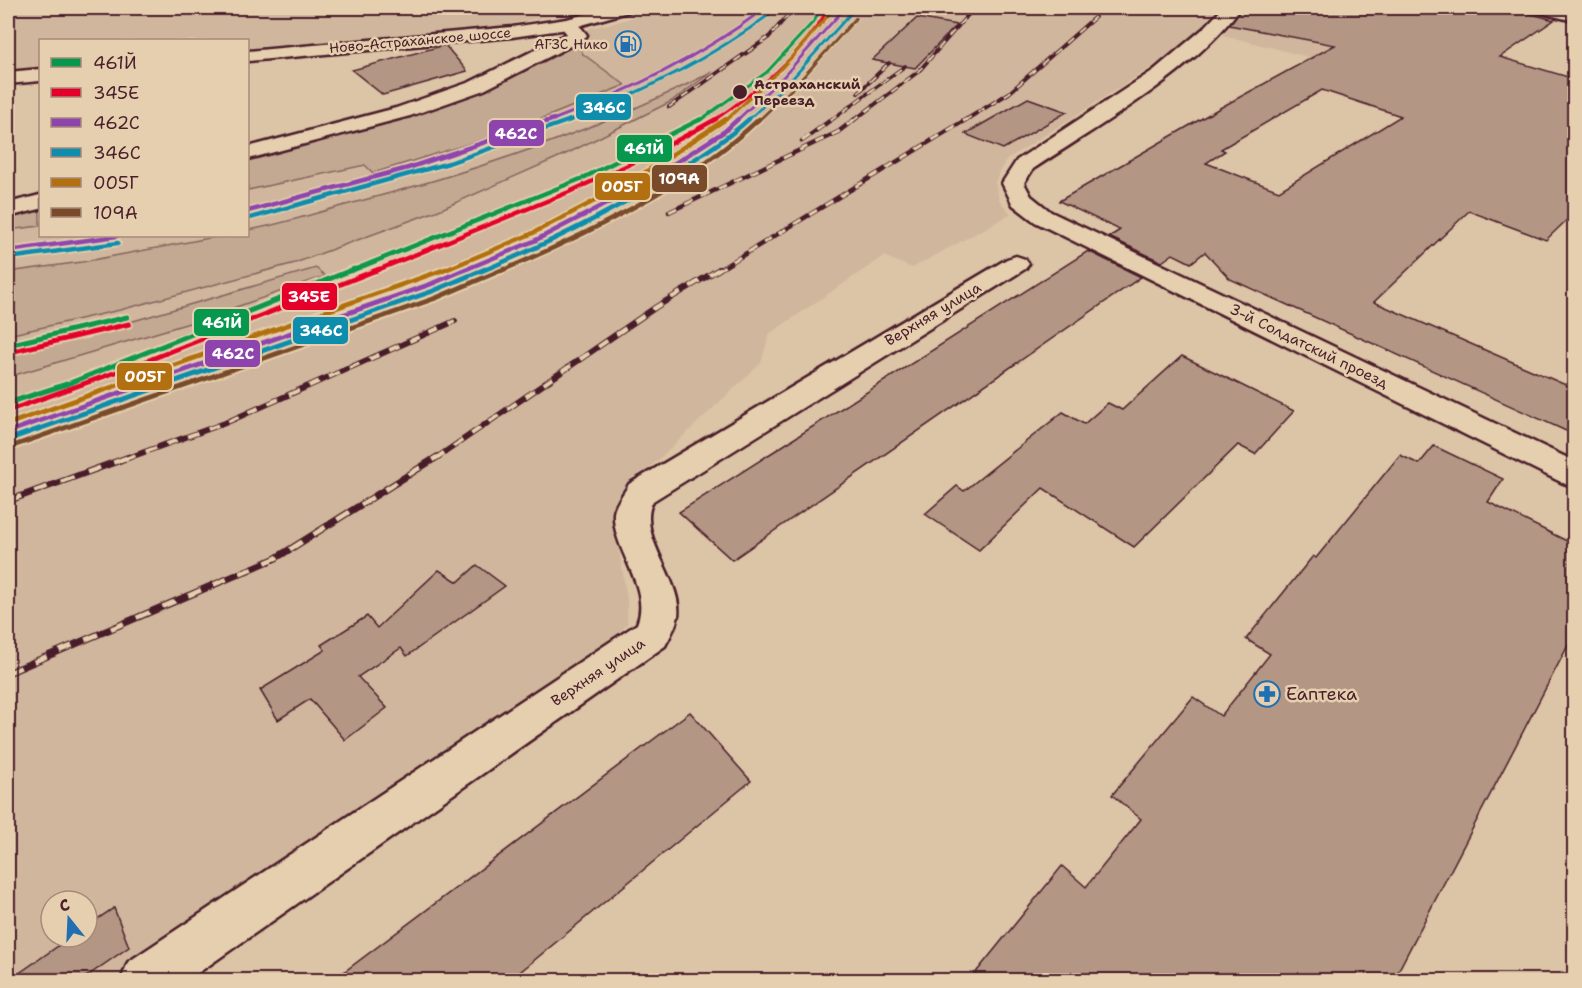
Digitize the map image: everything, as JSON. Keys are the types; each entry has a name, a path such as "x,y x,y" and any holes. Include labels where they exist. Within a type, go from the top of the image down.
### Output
{"main road":[{"name":"Ново-Астраханское шоссе","path":"249,56 473,36 568,24 626,8"},
{"name":"3-й Солдатский проезд","path":"1232,8 1174,65 1025,165 1013,183 1021,200 1043,217 1575,475"},
{"path":"1539,8 1575,16"},
{"path":"249,153 403,112 477,86 578,35 568,24"},
{"path":"8,78 39,75"},
{"path":"8,210 39,202"},
{"name":"Верхняя улица","path":"146,981 652,634 659,617 659,599 634,533 632,511 641,493 1016,264"}],"shaded area":[{"path":"8,8 592,8 499,26 249,48 249,39 39,39 39,66 8,69"},
{"path":"664,8 1219,8 1196,34 1161,61 1006,160 995,182 999,200 1011,214 912,268 884,256 769,334 761,363 628,488 615,510 627,600 627,623 613,644 110,980 8,980 8,377 196,321 325,275 316,268 123,324 8,351 8,335 120,310 295,263 439,210 570,152 670,102 707,74 656,100 540,147 410,189 249,230 249,190 365,165 583,53 575,41 585,35 590,28"},
{"path":"1244,8 1434,8 1343,66 1223,35"},
{"path":"575,41 583,54 625,85 514,130 373,173 365,165 249,190 249,158 320,141 409,114"},
{"path":"712,72 670,102 570,152 439,210 295,263 120,310 8,335 8,272 82,262 215,237 249,237 249,230 399,191 491,163 581,130"},
{"path":"39,206 39,226 8,230 8,214"},
{"path":"39,226 39,237 215,237 82,262 8,272 8,230"},
{"path":"316,268 325,276 196,321 8,377 8,351 123,324"}],"building":[{"path":"1242,8 1508,8 1554,20 1500,57 1575,79 1575,212 1546,240 1469,211 1374,302 1575,389 1575,435 1230,279 1205,252 1191,263 1173,254 1162,262 1109,237 1120,230 1059,201 1218,109 1335,45 1229,25","holes":["1322,90 1401,116 1279,191 1206,163 1225,151 1221,149"]},
{"path":"917,18 957,25 915,68 872,60"},
{"path":"445,45 467,71 383,95 352,70"},
{"path":"1028,98 1067,112 1003,149 965,134"},
{"path":"1088,251 1141,277 732,560 679,512"},
{"path":"1182,356 1294,411 1255,454 1238,445 1134,547 1043,488 979,550 925,514 957,486 964,491 1063,412 1084,424 1108,403 1122,410"},
{"path":"1434,446 1503,479 1488,502 1575,545 1575,632 1393,981 969,981 1062,866 1086,887 1141,819 1112,795 1193,697 1221,716 1270,654 1246,639 1313,556 1316,558 1400,455 1419,464"},
{"path":"477,565 505,586 407,656 401,648 358,677 387,708 345,740 310,699 278,720 260,690 325,650 321,645 367,616 377,628 439,570 458,582"},
{"path":"690,712 751,781 509,981 332,981"},
{"path":"114,908 129,947 80,981 8,981 54,949 99,949 99,918"}],"railway":[{"path":"669,107 769,37 794,8"},
{"path":"853,121 919,71 974,8"},
{"path":"964,121 1009,93 1095,17"},
{"path":"858,93 889,63"},
{"path":"830,121 905,66"},
{"path":"802,141 832,119"},
{"path":"669,212 838,132 855,119"},
{"path":"717,271 967,119"},
{"path":"435,459 656,307 719,269"},
{"path":"125,459 225,423 455,321"},
{"path":"8,501 129,457"},
{"path":"8,673 276,558 437,457"}],"transit line":[{"name":"462С","path":"249,211 408,168 565,115 670,69 719,41 765,8"},
{"name":"461Й","path":"8,403 70,383 583,178 694,124 767,72 815,20 820,8"},
{"name":"005Г","path":"8,424 428,277 531,234 629,183 720,125 779,71 835,8"},
{"name":"462С","path":"8,432 431,284 534,241 633,190 725,131 784,76 845,8"},
{"name":"345Е","path":"10,410 139,364 482,228 654,153 712,122 750,95 805,43 827,11"},
{"name":"346С","path":"10,439 433,291 537,248 636,197 730,137 790,81 851,13"},
{"name":"346С","path":"250,218 410,175 566,122 672,76 722,48 770,14"},
{"name":"109А","path":"13,446 436,298 541,254 641,203 734,143 795,86 856,18"},
{"name":"462С","path":"8,251 110,237"},
{"name":"346С","path":"9,258 118,243"},
{"name":"461Й","path":"8,345 127,317"},
{"name":"345Е","path":"10,352 129,324"}],"place":[{"name":"АГЗС Нико","path":"628,44"},
{"name":"Астраханский Переезд","path":"740,92"},
{"name":"Еаптека","path":"1267,694"}]}
